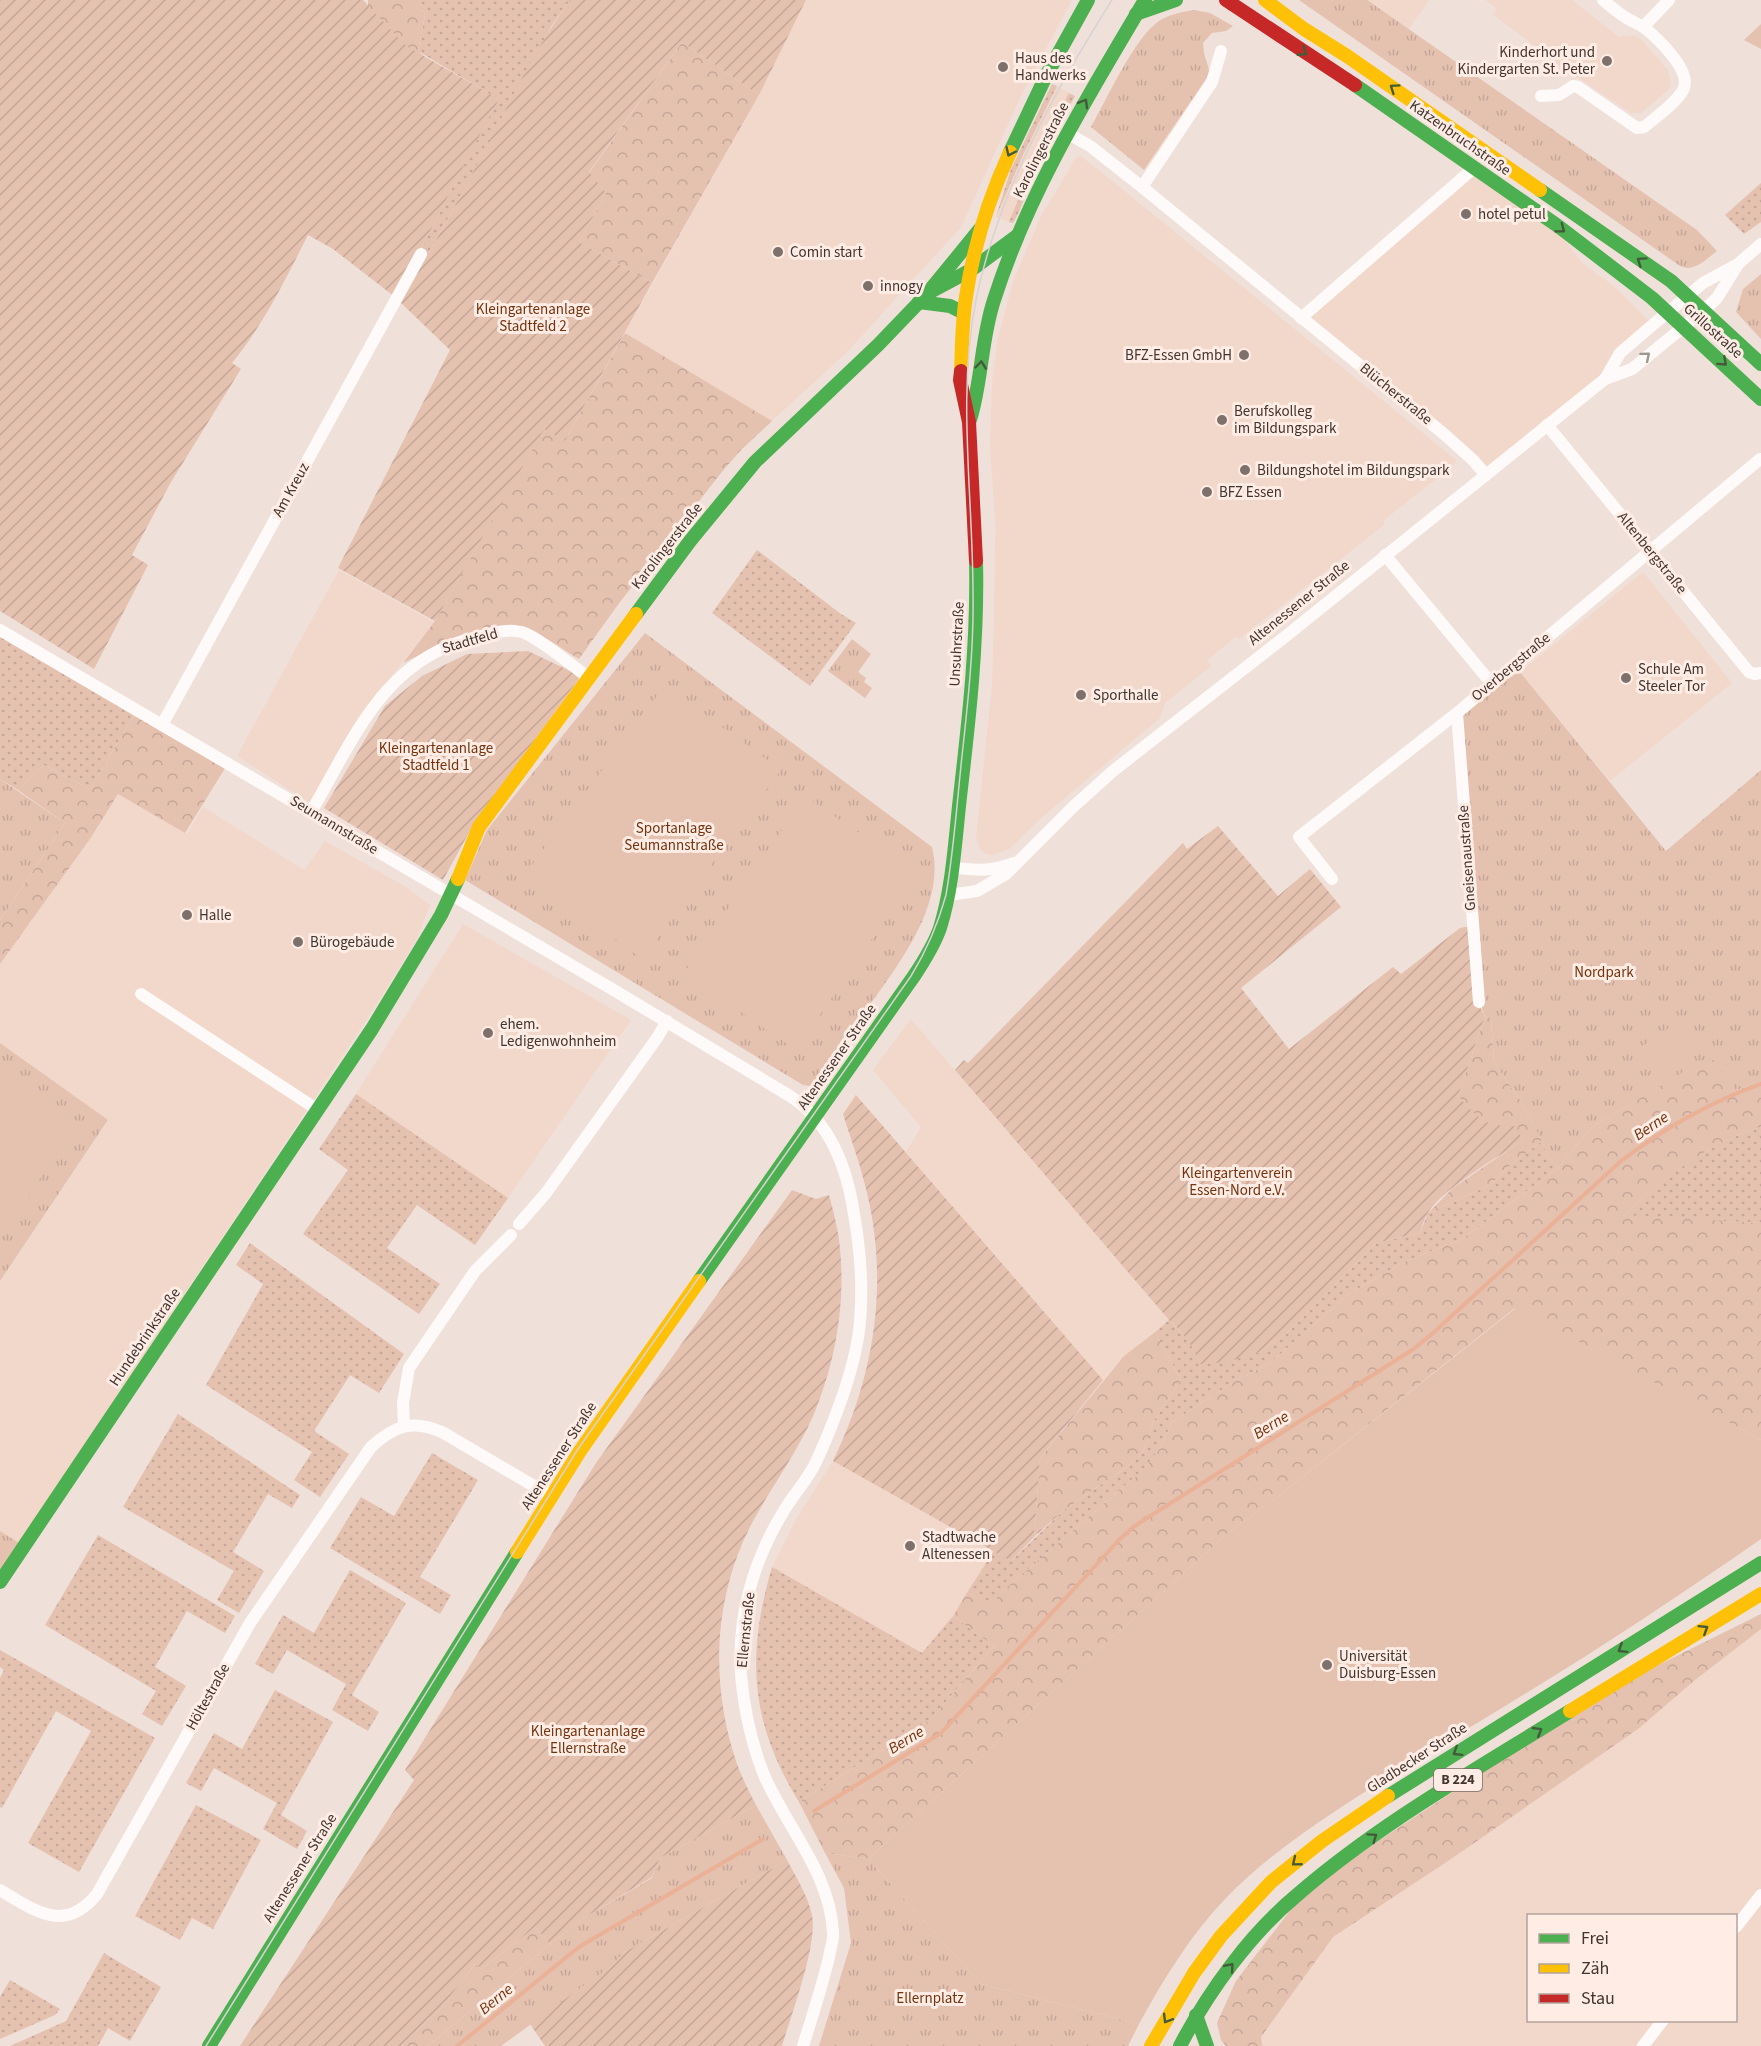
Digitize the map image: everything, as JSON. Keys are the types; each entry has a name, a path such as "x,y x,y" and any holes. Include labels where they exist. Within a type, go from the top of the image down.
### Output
{"main road":[{"name":"Karolingerstraße","path":"971,270 995,185 1046,76 1088,0"},
{"name":"Karolingerstraße","path":"451,895 479,827 690,541 755,462 924,298 971,270 1017,236 1066,133 1145,0"},
{"path":"1136,14 1176,0"},
{"name":"Katzenbruchstraße","path":"1226,0 1361,89 1558,226 1668,312"},
{"name":"Katzenbruchstraße","path":"1265,0 1652,268 1704,310"},
{"path":"964,313 924,298 982,226"},
{"name":"Unsuhrstraße","path":"969,422 980,381 983,348 992,309 1017,236"},
{"name":"Unsuhrstraße","path":"954,868 975,647 976,551 969,422 960,380 964,313 971,270"},
{"name":"Grillostraße","path":"1704,310 1761,364"},
{"name":"Grillostraße","path":"1668,312 1761,399"},
{"name":"Altenessener Straße","path":"209,2046 580,1451 928,954 943,918 954,868"},
{"name":"Hundebrinkstraße","path":"0,1582 372,1029 451,895"},
{"name":"Gladbecker Straße","path":"1151,2046 1194,1973 1221,1936 1271,1882 1322,1841 1407,1783 1761,1563"},
{"name":"B 224","path":"1180,2046 1196,2015 1216,1985 1260,1932 1295,1896 1335,1864 1423,1802 1761,1594"},
{"path":"1196,2015 1207,2046"}],"street":[{"path":"1540,96 1558,95 1573,86 1578,87 1637,128 1644,127 1677,98 1684,88 1685,78 1681,67 1653,36 1643,27 1622,16 1603,0"},
{"path":"1643,27 1669,0"},
{"path":"1142,187 1212,82 1221,51"},
{"name":"Blücherstraße","path":"1066,133 1090,146 1142,187 1444,434 1486,475"},
{"path":"1301,318 1474,168"},
{"name":"Altenessener Straße","path":"1605,379 1620,353 1716,274 1738,264 1761,244"},
{"name":"Am Kreuz","path":"162,725 421,254"},
{"name":"Altenessener Straße","path":"949,895 977,891 996,881 1113,771 1547,424 1605,379 1632,369 1704,310 1717,298 1738,264"},
{"name":"Altenbergstraße","path":"1547,424 1749,672 1761,673"},
{"name":"Overbergstraße","path":"1332,879 1299,837 1457,713 1760,459"},
{"path":"1385,555 1492,684"},
{"name":"Seumannstraße","path":"0,630 667,1021 790,1096 816,1117"},
{"name":"Stadtfeld","path":"311,812 378,699 407,669 444,647 506,631 523,632 589,678"},
{"name":"Gneisenaustraße","path":"1457,713 1479,1002"},
{"name":"Altenessener Straße","path":"954,868 976,871 994,870 1020,860"},
{"path":"141,994 318,1110"},
{"path":"519,1224 546,1193 667,1021"},
{"name":"Ellernstraße","path":"803,2046 834,1935 827,1894 764,1774 747,1718 741,1674 747,1598 753,1578 763,1550 778,1520 815,1465 851,1367 860,1323 861,1284 851,1193 840,1156 816,1117"},
{"path":"511,1235 475,1272 409,1368 403,1403 404,1426 429,1426 442,1432 551,1496"},
{"name":"Höltestraße","path":"0,1890 34,1910 50,1916 69,1916 88,1905 97,1894 271,1589 371,1447 383,1436 404,1426"},
{"path":"1737,1926 1761,1895"},
{"path":"1643,2046 1661,2022"}],"shaded area":[{"path":"806,0 1072,0 1021,96 961,227 848,351 772,421 625,333 759,95"},
{"path":"1367,0 1429,0 1408,30"},
{"name":"Kinderhort und Kindergarten St. Peter","path":"1485,0 1572,0 1619,37 1633,35 1642,40 1668,70 1671,84 1668,90 1641,113 1631,113 1574,77 1541,52 1492,14 1497,9"},
{"path":"1057,86 1069,93 1034,161 1009,222 996,217 1023,155"},
{"name":"BFZ Essen","path":"1081,156 1456,460 1455,464 1384,520 1384,525 1239,639 1236,637 1207,660 1211,666 1165,703 1160,718 1047,813 1009,849 992,855 981,850 976,839 992,685 996,535 990,444 992,382 998,338 1013,282 1041,216 1076,158"},
{"path":"1476,172 1557,230 1582,263 1615,287 1651,323 1604,375 1487,469 1304,319"},
{"path":"339,570 434,622 375,697 310,803 237,756"},
{"name":"Schule Am Steeler Tor","path":"1643,572 1732,683 1610,781 1520,672"},
{"path":"118,794 187,834 203,807 304,870 325,841 406,887 430,905 416,941 367,1019 19,1543 0,1531 0,1281 108,1121 0,1043 0,964 90,839"},
{"path":"463,924 631,1020 508,1198 356,1094"},
{"path":"911,1019 1169,1320 1124,1356 1103,1380 906,1152 921,1127 873,1070"},
{"path":"833,1461 994,1551 953,1616 922,1653 772,1567 795,1521"},
{"path":"1761,1616 1761,2046 1226,2046 1221,2040 1217,2023 1236,1981 1271,1934"}],"green space":[{"path":"0,0 363,0 406,46 499,99 395,297 333,249 308,235 264,317 232,363 241,369 171,482 132,555 148,565 94,669 0,611"},
{"path":"368,0 420,0 425,15 418,51 439,69 369,111"},
{"path":"420,0 570,0 552,25 401,303 395,297 498,99 418,51 425,15"},
{"name":"Kleingartenanlage Stadtfeld 2","path":"570,0 806,0 759,95 682,42 589,172 606,193 579,242 652,283 565,441 544,429 435,621 338,568 450,350 401,303 534,56"},
{"path":"1299,0 1367,0 1697,230 1717,251 1695,266 1685,268 1680,266"},
{"path":"1194,10 1210,13 1233,26 1226,31 1212,33 1203,43 1210,73 1144,170 1091,127 1131,55 1150,29 1167,17"},
{"path":"1761,24 1761,49 1744,40"},
{"path":"682,42 759,95 652,283 579,242 606,193 589,173"},
{"path":"1052,84 1057,86 996,217 1011,169"},
{"path":"1069,93 1075,96 1039,163 1018,214 1013,223 1009,222 1034,161"},
{"path":"1761,183 1761,222 1744,234 1725,215"},
{"path":"1761,274 1761,339 1736,312 1743,289"},
{"path":"625,333 772,421 740,451 721,473 620,602 579,659 533,632 507,625 460,638 403,663 435,621 544,428 565,441"},
{"path":"757,550 856,623 810,686 712,613"},
{"name":"Sportanlage Seumannstraße","path":"645,633 932,847 935,868 932,890 917,931 894,971 816,1082 810,1086 803,1085 465,880 487,830"},
{"path":"0,634 136,712 90,789 44,765 18,790 0,779"},
{"path":"852,639 871,654 858,672 866,678 864,682 872,688 865,698 828,671"},
{"name":"Kleingartenanlage Stadtfeld 1","path":"528,651 581,676 475,822 443,880 324,808 385,706 422,676 467,654"},
{"name":"Nordpark","path":"1520,672 1666,851 1761,770 1761,1082 1736,1090 1710,1056 1592,1127 1558,1168 1547,1156 1542,1141 1521,1101 1494,1062 1491,1018 1485,1016 1479,1002 1458,714 1492,685"},
{"path":"665,685 781,770 642,959 526,873"},
{"path":"136,712 227,765 185,833 118,794 90,839 0,964 0,920 65,823 18,790 44,765 90,789"},
{"path":"0,779 65,823 0,920"},
{"path":"805,796 917,873 796,1050 684,973"},
{"name":"Kleingartenverein Essen-Nord e.V.","path":"1218,826 1278,896 1310,869 1341,907 1241,988 1289,1049 1393,967 1401,974 1460,928 1470,926 1477,1002 1485,1016 1458,1096 1482,1119 1495,1125 1514,1126 1523,1140 1447,1192 1429,1211 1420,1233 1376,1243 1287,1333 1259,1352 1227,1362 1200,1364 1184,1335 955,1070 964,1060 968,1063 1183,843 1187,849"},
{"path":"1485,1016 1491,1018 1494,1062 1521,1101 1542,1141 1508,1167 1490,1185 1428,1213 1453,1188 1523,1140 1507,1127 1499,1127 1477,1118 1458,1096"},
{"path":"1681,1019 1698,1042 1657,1071 1640,1048"},
{"path":"0,1043 108,1120 0,1281"},
{"path":"1711,1055 1736,1090 1761,1082 1761,1127 1705,1152 1671,1175 1624,1215 1761,1223 1761,1440 1515,1308 1277,1497 1229,1532 868,1859 825,1853 799,1802 930,1720 994,1646 953,1616 968,1591 988,1608 1004,1590 1144,1469 1161,1447 1172,1422 1237,1380 1270,1363 1349,1294 1404,1262 1462,1239 1558,1168 1592,1127"},
{"path":"0,1075 75,1124 0,1240"},
{"path":"356,1094 508,1198 475,1245 417,1205 387,1248 440,1284 419,1314 303,1234 348,1170 319,1149"},
{"path":"856,1095 1103,1380 1040,1458 1034,1537 1011,1561 833,1461 859,1397 868,1364 877,1296 874,1227 865,1183 843,1114"},
{"path":"1761,1127 1761,1223 1623,1216 1687,1163 1723,1142"},
{"path":"1542,1141 1547,1156 1558,1168 1462,1239 1404,1262 1349,1294 1270,1363 1237,1380 1172,1422 1161,1447 1144,1469 1004,1590 988,1609 968,1591 994,1551 1011,1561 1064,1510 1128,1466 1143,1452 1154,1420 1181,1380 1155,1332 1169,1320 1192,1344 1200,1363 1259,1352 1287,1333 1376,1243 1420,1233 1428,1213 1490,1185 1508,1167"},
{"name":"Kleingartenanlage Ellernstraße","path":"792,1190 816,1199 829,1195 839,1240 841,1301 836,1342 819,1401 805,1433 751,1525 738,1553 723,1612 720,1643 722,1704 737,1764 756,1805 660,1858 652,1877 584,1918 550,1944 535,1927 482,1969 475,1964 442,2007 401,2046 240,2046 414,1780 405,1770 596,1463"},
{"path":"250,1243 404,1354 379,1393 350,1375 314,1431 349,1454 320,1497 294,1480 312,1452 206,1385 263,1284 236,1265"},
{"name":"Universität Duisburg-Essen","path":"1516,1308 1761,1440 1761,1539 1606,1643 1363,1793 1275,1854 1242,1882 1201,1926 1168,1974 1139,2024 981,1984 868,1859 1229,1532 1277,1497"},
{"path":"1155,1332 1181,1380 1154,1420 1143,1452 1128,1466 1064,1510 1034,1537 1040,1458 1124,1356"},
{"path":"178,1414 300,1495 292,1508 268,1494 233,1552 264,1571 239,1613 217,1600 234,1571 123,1507"},
{"path":"432,1453 478,1480 420,1577 451,1595 440,1614 330,1548 361,1497 394,1516"},
{"path":"0,1531 19,1543 0,1574"},
{"path":"98,1535 235,1616 225,1633 187,1611 155,1667 186,1686 162,1726 142,1714 156,1691 45,1625"},
{"path":"772,1567 922,1653 953,1616 994,1646 930,1720 799,1802 770,1744 757,1688 758,1630"},
{"path":"350,1570 406,1603 352,1695 379,1712 368,1731 332,1710 346,1684 287,1650 273,1674 255,1664 283,1615 314,1633"},
{"path":"1761,1614 1761,1629 1695,1680 1638,1729 1454,1857 1333,1937 1261,2037 1262,2046 1226,2046 1221,2040 1217,2023 1236,1981 1299,1899 1337,1868 1608,1690"},
{"path":"0,1650 155,1738 79,1872 28,1843 91,1731 56,1711 2,1808 0,1807 0,1678 4,1670 0,1667"},
{"path":"275,1690 333,1722 281,1815 307,1831 297,1849 263,1829 277,1803 214,1768 201,1791 186,1783 214,1733 242,1749"},
{"path":"196,1805 261,1840 213,1929 192,1918 180,1940 135,1916"},
{"path":"756,1805 787,1860 623,1953 613,1965 501,2046 428,2046 584,1918 652,1878 660,1858"},
{"name":"Ellernplatz","path":"825,1853 868,1859 981,1984 1139,2024 1128,2046 819,2046 851,1943 844,1888"},
{"path":"787,1860 808,1901 813,1928 808,1961 782,2046 545,2046 530,2024 613,1965 623,1953"},
{"path":"535,1927 550,1944 428,2046 401,2046 442,2007 475,1964 482,1969"},
{"path":"104,1953 161,1987 130,2041 108,2028 98,2046 10,2046 66,2021"},
{"path":"10,1980 60,2009 55,2015 0,2039 0,1997"}],"waterway":[{"name":"Berne","path":"814,1811 941,1733 1133,1527 1412,1350 1621,1161 1638,1149 1671,1127 1706,1108 1761,1084"},
{"name":"Berne","path":"457,2046 579,1947 763,1839"}],"tram line":[{"path":"206,2046 578,1449 911,976 932,937 943,906 949,878 973,634 967,409 970,336 976,300 998,221 1030,144 1070,70 1112,0"}],"traffic: fast":[{"path":"1010,152 1046,76 1088,0"},
{"path":"970,420 994,300 1024,221 1061,146 1145,0"},
{"path":"1136,14 1176,0"},
{"path":"1355,85 1558,226 1652,298 1761,399"},
{"path":"1540,190 1671,281 1761,364"},
{"path":"931,289 980,229"},
{"path":"636,614 690,541 755,462 878,345 928,293 971,270 1017,236"},
{"path":"919,302 950,306 964,313"},
{"path":"699,1281 914,976 938,934 951,880 967,738 974,650 976,561"},
{"path":"0,1582 372,1029 441,915 458,879"},
{"path":"209,2046 517,1552"},
{"path":"1388,1796 1761,1563"},
{"path":"1180,2046 1203,2005 1231,1965 1263,1927 1297,1895 1395,1820 1570,1711"},
{"path":"1196,2015 1207,2046"}],"traffic: slow":[{"path":"1265,0 1540,190"},
{"path":"961,371 964,315 977,242 995,187 1010,152"},
{"path":"458,879 479,827 636,614"},
{"path":"517,1552 580,1451 699,1281"},
{"path":"1570,1711 1761,1594"},
{"path":"1151,2046 1194,1973 1221,1936 1271,1882 1322,1841 1388,1796"}],"traffic: jam":[{"path":"1226,0 1355,85"},
{"path":"961,371 960,380 969,422 976,561"}],"place":[{"name":"Kinderhort und Kindergarten St. Peter","path":"1607,61"},
{"name":"Haus des Handwerks","path":"1003,67"},
{"name":"hotel petul","path":"1466,214"},
{"name":"Comin start","path":"778,252"},
{"name":"innogy","path":"868,286"},
{"name":"BFZ-Essen GmbH","path":"1244,355"},
{"name":"Berufskolleg im Bildungspark","path":"1222,420"},
{"name":"Bildungshotel im Bildungspark","path":"1245,470"},
{"name":"BFZ Essen","path":"1207,492"},
{"name":"Schule Am Steeler Tor","path":"1626,678"},
{"name":"Sporthalle","path":"1081,695"},
{"name":"Halle","path":"187,915"},
{"name":"Bürogebäude","path":"298,942"},
{"name":"ehem. Ledigenwohnheim","path":"488,1033"},
{"name":"Stadtwache Altenessen","path":"910,1546"},
{"name":"Universität Duisburg-Essen","path":"1327,1665"}]}
